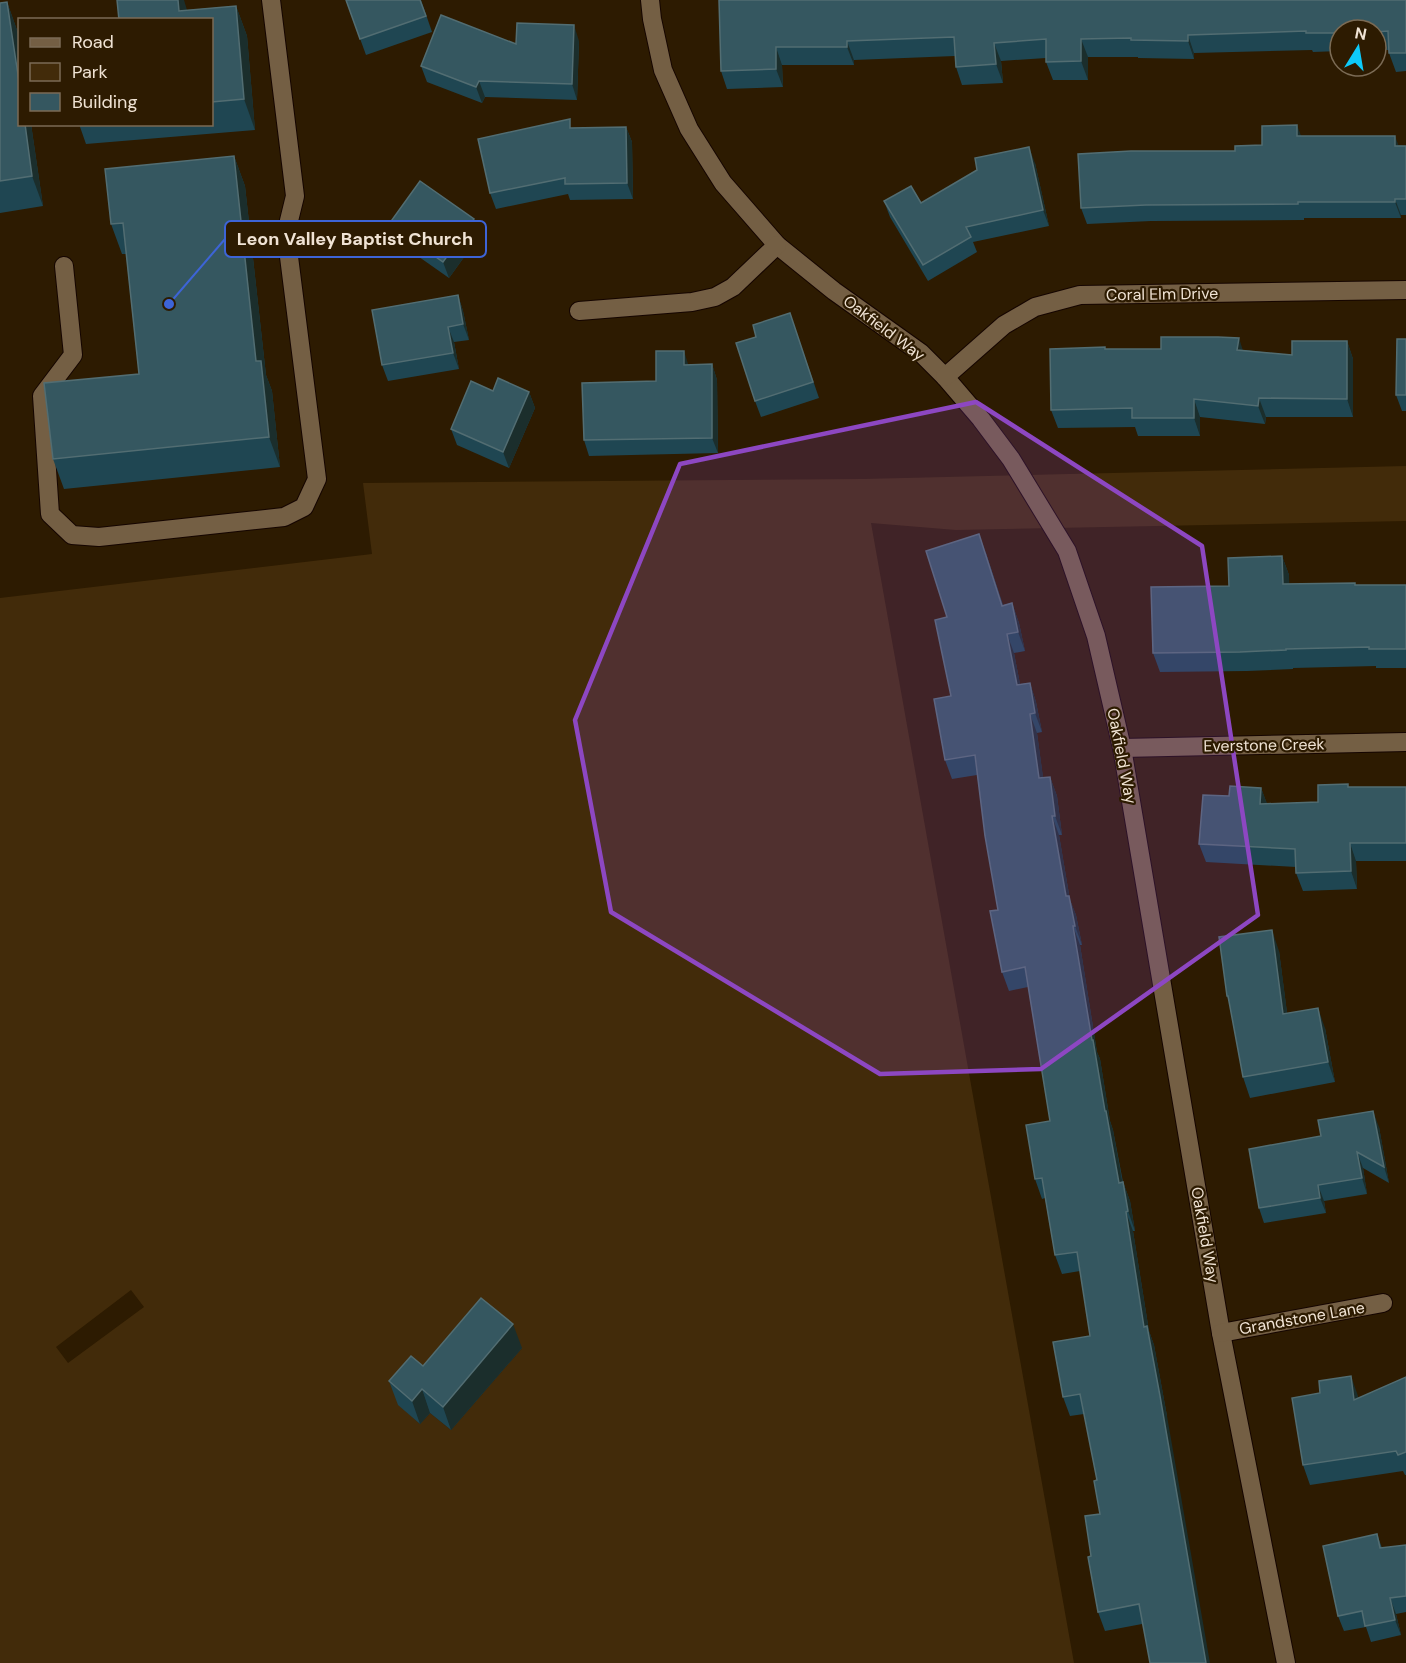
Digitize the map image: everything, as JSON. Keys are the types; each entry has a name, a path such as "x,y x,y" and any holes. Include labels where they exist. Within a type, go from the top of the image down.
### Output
{"street":[{"path":"64,266 73,355 42,396 50,514 72,535 99,537 284,517 304,507 318,479 286,233 295,196 271,0"},
{"name":"Oakfield Way","path":"650,0 663,70 689,129 723,183 777,245 834,291 921,353 945,377 1011,459 1067,551 1096,636 1122,748 1221,1333 1286,1663"},
{"path":"579,311 692,302 715,297 733,287 777,245"},
{"name":"Coral Elm Drive","path":"945,377 1004,325 1035,307 1080,295 1406,290"},
{"name":"Everstone Creek","path":"1122,748 1406,742"},
{"name":"Grandstone Lane","path":"1221,1333 1383,1303"}],"highlighted area":[{"path":"976,402 1202,546 1258,915 1041,1069 880,1074 611,912 575,720 680,464"}],"green space":[{"path":"1406,466 1406,521 956,530 871,523 1074,1663 0,1663 0,598 372,554 363,483 863,479","holes":["131,1290 144,1307 68,1363 56,1347","522,1348 451,1430 430,1413 420,1424 398,1404"]}],"building":[{"path":"117,0 178,0 179,11 236,6 244,99 213,102 213,18 119,18"},
{"path":"346,0 420,0 426,16 360,39"},
{"path":"719,0 1406,0 1406,53 1389,53 1388,18 1328,18 1328,33 1306,33 1306,31 1188,35 1188,41 1131,40 1131,38 1081,39 1081,61 1046,62 1046,39 994,43 996,64 956,67 954,37 847,41 847,47 776,47 776,69 721,71"},
{"path":"7,2 18,75 18,126 25,126 32,176 0,181 0,3"},
{"path":"441,15 516,44 517,23 574,25 572,84 479,81 476,87 421,66"},
{"path":"570,119 570,128 626,127 627,183 565,184 565,178 490,193 478,139"},
{"path":"1297,125 1297,136 1395,136 1395,146 1406,146 1406,199 1395,199 1395,202 1298,202 1298,204 1146,205 1081,208 1078,154 1131,151 1235,151 1235,146 1262,145 1262,126"},
{"path":"1029,147 1043,210 966,227 971,237 923,265 884,201 911,186 921,203 977,170 975,158"},
{"path":"234,156 256,361 261,361 269,437 53,459 44,383 139,374 123,223 111,224 105,169"},
{"path":"420,181 474,219 443,262 389,224"},
{"path":"458,295 463,324 448,327 453,353 382,365 372,310"},
{"path":"790,313 813,382 755,401 736,343 756,337 753,325"},
{"path":"1161,337 1239,338 1237,350 1292,355 1292,341 1347,341 1347,399 1259,398 1258,406 1194,399 1194,418 1132,418 1132,408 1051,410 1050,349 1105,347 1105,349 1161,349"},
{"path":"1397,339 1406,339 1406,395 1396,395"},
{"path":"656,351 684,351 684,365 712,364 712,438 584,440 582,383 656,381"},
{"path":"498,378 529,392 503,452 451,429 471,381 493,391"},
{"path":"979,534 1002,606 1012,603 1018,632 1007,634 1017,685 1030,683 1035,713 1030,714 1039,778 1050,777 1055,816 1052,816 1066,896 1069,896 1075,926 1073,926 1092,1040 1119,1183 1123,1182 1144,1327 1147,1326 1160,1396 1206,1663 1150,1663 1139,1604 1098,1612 1088,1557 1091,1556 1085,1516 1100,1514 1094,1481 1097,1480 1080,1394 1063,1397 1053,1342 1090,1336 1077,1252 1055,1255 1042,1178 1035,1179 1026,1125 1050,1121 1025,967 1002,972 990,911 998,910 985,836 975,755 945,760 934,699 951,696 935,620 947,617 926,551"},
{"path":"1282,556 1283,584 1406,585 1406,649 1369,649 1369,647 1153,653 1151,587 1229,586 1228,558"},
{"path":"1348,784 1348,787 1406,787 1406,843 1350,843 1351,871 1296,873 1295,849 1199,844 1203,795 1229,796 1230,786 1261,788 1260,804 1318,802 1318,785"},
{"path":"1272,930 1283,1014 1318,1008 1328,1062 1243,1077 1227,996 1219,937"},
{"path":"1373,1111 1384,1167 1357,1152 1362,1178 1318,1185 1320,1198 1259,1208 1249,1149 1321,1136 1318,1120"},
{"path":"481,1298 513,1324 443,1407 422,1389 412,1401 389,1381 411,1356 423,1366"},
{"path":"1351,1376 1354,1400 1406,1377 1406,1452 1398,1455 1396,1451 1303,1465 1292,1398 1320,1393 1319,1381"},
{"path":"1377,1534 1380,1548 1406,1545 1406,1596 1390,1598 1395,1620 1365,1626 1362,1611 1338,1616 1323,1546"}],"place":[{"name":"Leon Valley Baptist Church","path":"169,304"}]}
